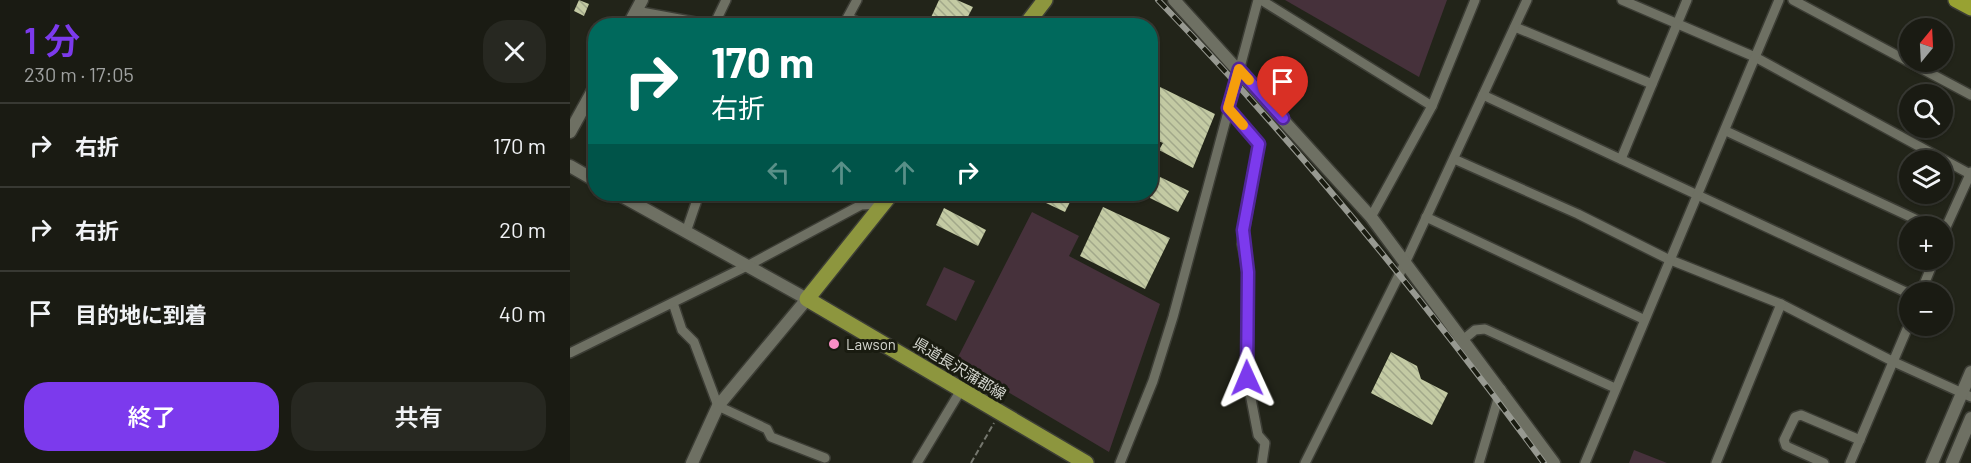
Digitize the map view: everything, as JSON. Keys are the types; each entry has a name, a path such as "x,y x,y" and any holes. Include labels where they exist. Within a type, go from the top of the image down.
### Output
{"highway":[{"path":"1956,0 1971,8"}],"main road":[{"path":"1031,18 1045,0"},
{"path":"807,299 884,201"},
{"name":"県道長沢蒲郡線","path":"807,299 1086,463"}],"street":[{"path":"719,18 726,0"},
{"path":"848,18 857,0"},
{"path":"1174,0 1371,217 1406,261 1554,463"},
{"path":"1120,463 1153,381 1173,317 1259,0 1432,106"},
{"path":"1371,217 1432,106 1475,0"},
{"path":"1305,463 1406,261 1527,0"},
{"path":"1622,0 1755,57 1971,173 1951,216"},
{"path":"1621,159 1688,0"},
{"path":"1585,463 1668,259 1726,131 1779,0"},
{"path":"1793,0 1971,95"},
{"path":"639,6 688,18"},
{"path":"1515,27 1652,84"},
{"path":"1483,95 1899,289"},
{"path":"570,132 588,99"},
{"path":"1228,108 1259,144 1242,244 1248,272 1247,378 1258,435 1266,443 1262,463"},
{"path":"1726,131 1909,216"},
{"path":"1454,159 1578,214 1668,259 1781,304 1894,362 1966,395"},
{"path":"570,166 588,176"},
{"path":"631,201 807,299 718,406 692,463"},
{"path":"686,232 697,201"},
{"path":"570,353 747,266 861,206 879,201"},
{"path":"1426,218 1643,319"},
{"path":"673,303 679,324 694,342 718,406 767,429 771,437 825,458"},
{"path":"1716,463 1781,304"},
{"path":"1464,339 1475,330 1485,329 1616,388"},
{"path":"1850,463 1904,336"},
{"path":"1932,463 1966,395 1971,372"},
{"path":"1479,463 1501,389"},
{"path":"917,463 961,390"},
{"path":"1824,463 1786,446 1784,440 1795,417 1801,415 1860,440"},
{"path":"1952,463 1971,418"}],"path":[{"path":"972,463 1000,413"}],"shaded area":[{"path":"1285,0 1447,0 1419,77"},
{"path":"1032,212 1079,236 1069,256 1160,304 1109,452 956,361"},
{"path":"944,267 975,281 956,321 926,305"},
{"path":"1634,450 1667,463 1629,463"}],"building":[{"path":"579,0 589,4 584,16 574,11"},
{"path":"939,0 957,0 973,7 967,18 931,18"},
{"path":"1158,86 1215,114 1193,168 1159,150 1163,143 1158,141"},
{"path":"1158,176 1189,191 1178,212 1156,201 1158,201"},
{"path":"1042,201 1070,201 1065,212"},
{"path":"1103,207 1170,238 1145,289 1080,256"},
{"path":"944,208 986,230 978,246 936,225"},
{"path":"1391,352 1417,366 1421,379 1448,393 1432,425 1371,393"}],"railway":[{"path":"1158,0 1261,111 1359,225 1544,463"}],"slow traffic":[{"path":"1243,125 1228,108 1239,69 1249,80"}],"place":[{"name":"Lawson","path":"834,344"}],"route":[{"path":"1247,378 1248,272 1242,244 1259,144 1228,108 1239,69 1283,118"}]}
